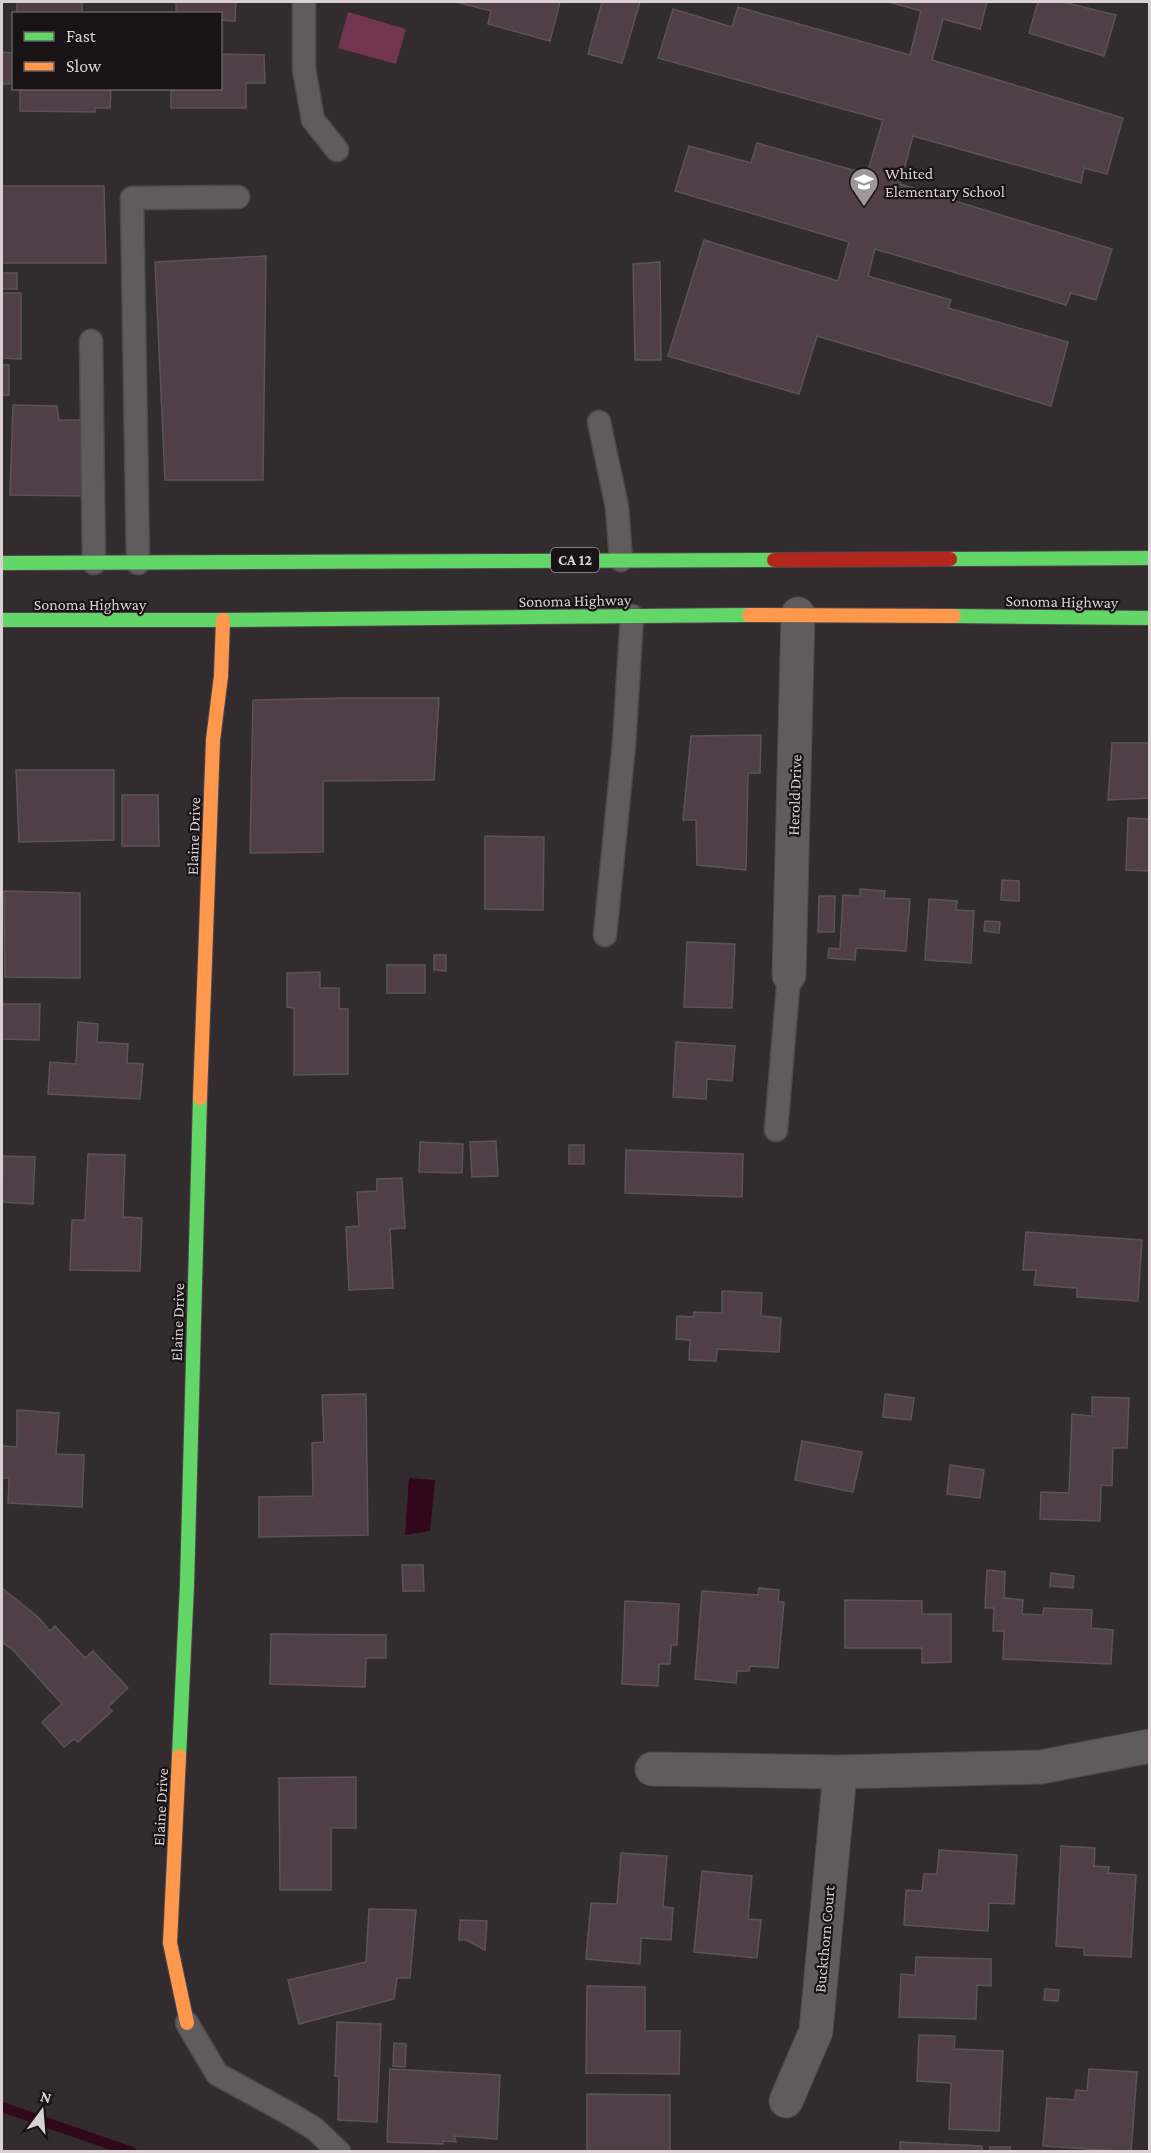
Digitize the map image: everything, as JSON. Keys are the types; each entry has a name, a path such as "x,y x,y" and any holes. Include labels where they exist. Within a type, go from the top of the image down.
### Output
{"main road":[{"name":"CA 12","path":"2,563 1149,558"},
{"name":"Sonoma Highway","path":"2,620 798,614 1149,618"},
{"name":"Elaine Drive","path":"187,2023 170,1943 187,1585 207,884 213,740 221,676 223,620"}],"street":[{"name":"Herold Drive","path":"789,975 798,614"},
{"path":"652,1769 840,1772 1041,1767 1149,1746"},
{"name":"Buckthorn Court","path":"786,2101 816,2031 840,1772"}],"lane":[{"path":"304,2 304,69 313,120 337,150"},
{"path":"138,563 132,198 238,196"},
{"path":"91,341 94,563"},
{"path":"599,422 617,507 621,560"},
{"path":"605,935 624,744 632,616"},
{"path":"776,1130 789,975"},
{"path":"187,2023 217,2074 315,2129 339,2151"}],"shaded area":[{"path":"348,12 406,29 396,64 338,48"},
{"path":"409,1478 435,1480 430,1531 405,1535"}],"building":[{"path":"17,2 82,2 82,12 17,12"},
{"path":"176,2 236,2 235,21 222,20 222,12 176,12"},
{"path":"456,2 560,2 550,41 488,24 491,11"},
{"path":"602,2 640,2 622,63 588,54"},
{"path":"889,2 987,2 980,29 943,19 932,60 1123,118 1107,174 1084,168 1081,183 913,136 900,184 1112,249 1096,300 1071,293 1066,305 875,249 868,276 951,300 948,308 1068,342 1051,406 817,336 799,394 668,356 704,240 838,281 849,242 675,191 689,146 751,163 757,143 867,174 883,120 658,58 673,9 732,27 738,7 910,55 921,11"},
{"path":"1038,2 1063,2 1116,15 1104,56 1029,33"},
{"path":"2,52 12,53 12,84 2,84"},
{"path":"222,54 264,55 265,83 246,83 246,108 171,108 171,90 222,90"},
{"path":"20,90 111,90 110,108 95,108 95,112 20,111"},
{"path":"2,186 104,186 106,263 2,263"},
{"path":"266,256 263,480 165,480 155,262"},
{"path":"660,262 661,360 635,360 633,264"},
{"path":"2,273 17,273 17,289 2,289"},
{"path":"2,293 21,293 21,359 2,358"},
{"path":"2,365 9,365 9,395 2,395"},
{"path":"13,405 57,406 59,420 81,420 82,496 10,495"},
{"path":"439,698 434,780 323,781 323,852 250,853 253,700"},
{"path":"761,735 760,773 748,773 746,870 697,865 696,820 683,820 691,736"},
{"path":"1112,743 1150,743 1150,798 1108,800"},
{"path":"16,770 114,770 114,840 19,842"},
{"path":"122,795 158,795 159,846 122,846"},
{"path":"1128,818 1150,819 1150,871 1126,870"},
{"path":"485,836 544,837 543,910 485,909"},
{"path":"1002,880 1019,881 1019,901 1001,900"},
{"path":"860,889 885,891 884,898 910,899 906,951 856,948 855,960 828,958 829,948 840,949 843,895 860,896"},
{"path":"4,891 80,893 80,978 5,977"},
{"path":"819,896 835,896 834,932 818,932"},
{"path":"929,899 957,901 956,910 974,911 971,963 925,960"},
{"path":"985,921 1000,922 999,933 984,931"},
{"path":"687,942 735,944 732,1008 684,1007"},
{"path":"434,955 446,955 446,971 434,970"},
{"path":"387,965 425,965 425,993 387,993"},
{"path":"320,972 320,988 339,988 339,1009 348,1009 348,1074 294,1075 294,1008 287,1007 287,973"},
{"path":"2,1004 40,1004 39,1040 2,1039"},
{"path":"78,1022 98,1024 97,1042 128,1044 127,1063 143,1064 140,1099 48,1094 50,1062 76,1064"},
{"path":"676,1042 735,1046 732,1081 707,1079 706,1099 673,1097"},
{"path":"496,1141 498,1176 472,1177 470,1142"},
{"path":"420,1142 463,1144 462,1173 419,1172"},
{"path":"569,1145 584,1145 584,1164 569,1164"},
{"path":"626,1150 743,1154 742,1197 625,1193"},
{"path":"88,1154 125,1155 123,1217 142,1218 140,1271 70,1270 72,1220 85,1220"},
{"path":"3,1156 35,1157 33,1204 2,1202"},
{"path":"402,1178 405,1228 390,1229 393,1288 349,1290 346,1227 359,1226 357,1192 377,1191 377,1179"},
{"path":"1026,1232 1142,1240 1138,1301 1077,1297 1077,1288 1034,1285 1036,1270 1023,1270"},
{"path":"722,1291 762,1293 761,1316 781,1318 779,1352 717,1349 716,1361 689,1360 690,1340 676,1339 677,1316 694,1317 694,1312 722,1313"},
{"path":"366,1394 368,1535 259,1537 259,1497 313,1496 312,1443 324,1442 322,1395"},
{"path":"885,1394 914,1398 911,1420 883,1417"},
{"path":"1092,1397 1129,1398 1127,1448 1113,1448 1112,1486 1101,1485 1100,1521 1040,1519 1041,1492 1069,1493 1072,1414 1092,1416"},
{"path":"17,1410 59,1413 56,1454 84,1455 82,1507 8,1503 9,1478 2,1478 2,1446 17,1447"},
{"path":"802,1441 862,1452 853,1492 795,1480"},
{"path":"950,1465 984,1470 980,1498 947,1494"},
{"path":"402,1565 423,1565 424,1591 403,1591"},
{"path":"987,1570 1005,1572 1004,1598 1023,1600 1022,1614 1043,1615 1044,1608 1092,1610 1091,1628 1113,1630 1111,1664 1003,1659 1004,1631 993,1631 994,1608 985,1608"},
{"path":"1051,1573 1074,1576 1073,1588 1050,1586"},
{"path":"2,1588 38,1617 50,1631 55,1626 85,1658 93,1651 128,1688 108,1707 112,1711 78,1742 74,1739 64,1747 42,1722 62,1704 13,1650 2,1642"},
{"path":"759,1588 779,1590 778,1602 784,1602 778,1668 750,1666 749,1671 737,1671 736,1683 695,1679 702,1591 758,1595"},
{"path":"845,1600 922,1601 922,1614 951,1614 951,1662 922,1663 922,1648 845,1648"},
{"path":"625,1601 679,1604 677,1645 671,1645 670,1664 659,1664 658,1686 622,1684"},
{"path":"271,1634 386,1635 386,1658 366,1658 365,1687 270,1684"},
{"path":"356,1777 356,1828 331,1828 331,1890 280,1890 279,1778"},
{"path":"1061,1846 1095,1848 1094,1866 1109,1867 1108,1873 1136,1875 1131,1957 1084,1955 1084,1948 1056,1946"},
{"path":"939,1850 1017,1855 1014,1904 989,1903 988,1931 904,1925 906,1890 922,1891 924,1874 937,1874"},
{"path":"621,1853 667,1856 663,1907 673,1908 671,1940 641,1938 640,1964 586,1959 591,1903 617,1904"},
{"path":"702,1871 752,1876 748,1919 761,1920 757,1958 694,1952"},
{"path":"369,1909 416,1910 410,1978 397,1978 394,1999 299,2024 288,1980 366,1962"},
{"path":"460,1920 487,1921 485,1950 466,1940 459,1940"},
{"path":"916,1957 991,1959 991,1986 977,1985 976,2019 899,2017 901,1974 915,1975"},
{"path":"587,1986 645,1987 645,2031 680,2031 679,2074 586,2073"},
{"path":"1045,1989 1059,1990 1058,2001 1044,2000"},
{"path":"337,2022 381,2024 377,2122 338,2120 339,2076 335,2076"},
{"path":"919,2035 955,2036 954,2049 1003,2051 999,2131 949,2129 951,2083 917,2081"},
{"path":"394,2043 406,2044 405,2067 393,2066"},
{"path":"390,2069 500,2075 497,2139 454,2136 456,2142 443,2141 443,2144 387,2142"},
{"path":"1089,2069 1137,2072 1131,2152 1043,2146 1047,2098 1075,2100 1076,2090 1087,2091"},
{"path":"587,2094 670,2095 670,2152 587,2152"},
{"path":"900,2142 982,2146 982,2152 900,2152"},
{"path":"990,2147 1010,2147 1010,2152 990,2152"}],"waterway":[{"path":"2,2107 132,2152"}],"traffic: fast":[{"path":"950,559 1150,558"},
{"path":"2,563 774,560"},
{"path":"2,620 749,615"},
{"path":"954,616 1150,618"},
{"path":"179,1756 187,1585 200,1098"}],"traffic: slow":[{"path":"749,615 954,616"},
{"path":"200,1098 213,740 221,676 223,620"},
{"path":"179,1756 170,1943 187,2023"}],"traffic: jam":[{"path":"774,560 950,559"}],"place":[{"name":"Whited Elementary School","path":"864,208"}]}
